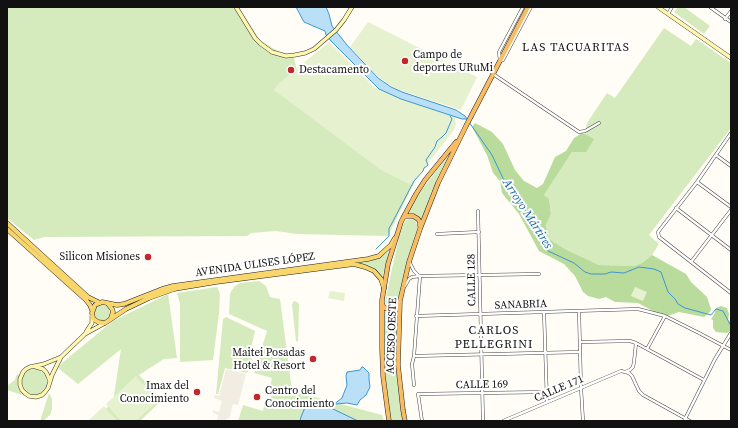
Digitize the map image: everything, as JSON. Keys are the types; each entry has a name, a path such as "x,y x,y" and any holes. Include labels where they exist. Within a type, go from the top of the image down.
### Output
{"highway":[{"path":"462,135 528,7"},
{"name":"ACCESO OESTE","path":"389,421 383,376 382,349 382,300 388,264 401,222 410,204 425,180 462,135"},
{"name":"ACCESO OESTE","path":"405,421 398,365 400,300 409,262 420,229 436,188 462,135"},
{"path":"401,222 406,216 413,216 420,222 420,229"},
{"path":"382,300 383,306 391,310 398,306 400,300"}],"main road":[{"path":"236,7 255,38 261,44 272,52 286,56 305,53 314,49 336,30 352,7"},
{"path":"658,7 731,58"},
{"path":"7,223 88,296 100,303 105,303 110,306 112,312 111,318 107,322 85,334 61,357 52,374 48,389 42,395 32,397 25,394 20,385 20,376 23,372 30,367 35,367 61,357"},
{"path":"7,228 86,300 90,305 93,318 98,322 104,323"},
{"name":"AVENIDA ULISES LÓPEZ","path":"108,304 124,304 173,286 368,259 379,256 388,249 397,234"},
{"name":"AVENIDA ULISES LÓPEZ","path":"111,318 149,298 174,289 354,264 365,266 374,271 381,279 384,289"},
{"path":"85,334 92,323 92,313 95,306 100,303"},
{"path":"35,367 43,369 46,372 50,382"}],"street":[{"path":"500,61 500,52 523,7"},
{"path":"500,61 503,60 531,7"},
{"path":"668,14 672,7"},
{"path":"710,7 731,22"},
{"path":"726,18 731,11"},
{"path":"493,74 578,132 585,131 599,123"},
{"path":"731,133 697,182 658,232 658,237 731,293"},
{"path":"716,155 731,166"},
{"path":"697,182 731,207"},
{"path":"676,208 731,250"},
{"path":"691,262 731,210"},
{"name":"CALLE 128","path":"478,211 483,421"},
{"path":"437,234 478,232"},
{"path":"409,262 411,268 420,276"},
{"path":"403,288 409,279 420,276 539,274"},
{"path":"414,385 412,364 414,356 420,276"},
{"path":"728,291 731,286"},
{"name":"SANABRIA","path":"416,316 638,309 665,316 731,350"},
{"path":"579,311 583,421"},
{"path":"544,312 547,402"},
{"path":"646,349 665,316"},
{"path":"684,420 704,380 731,333"},
{"path":"580,342 636,343 704,380"},
{"path":"623,372 630,370 632,367 636,343"},
{"path":"414,356 580,352"},
{"path":"623,372 629,373 632,376 639,391 643,395 684,420 690,421"},
{"name":"CALLE 171","path":"503,421 623,372"},
{"name":"CALLE 169","path":"422,421 418,394 547,392"}],"green space":[{"path":"7,7 239,7 260,40 279,52 294,58 297,71 417,177 388,236 297,234 276,231 251,233 247,236 44,237 34,240 7,218"},
{"path":"678,7 684,7 710,26 704,34 674,12"},
{"name":"Campo de deportes URuMi","path":"368,22 477,77 461,110 396,89 377,76 350,47"},
{"path":"664,28 691,46 696,39 731,63 731,128 649,235 659,244 652,255 642,263 634,266 599,265 567,250 549,239 546,225 551,214 549,199 544,195 572,152 593,139 585,134 587,123 607,93 615,98"},
{"path":"329,42 375,88 455,117 456,124 454,130 411,185 381,170 274,90 278,84"},
{"path":"475,123 492,132 503,144 515,170 524,181 537,188 543,184 555,157 566,151 574,138 582,133 594,139 586,152 572,152 544,195 549,199 551,214 546,225 549,239 567,250 599,265 634,266 642,263 652,255 686,274 691,282 707,297 711,309 710,312 704,317 679,312 664,317 638,303 615,302 606,297 599,299 588,296 583,292 575,276 564,264 539,251 519,214 502,193 500,181 493,173 487,155 472,127"},
{"path":"451,152 431,193 421,221 419,217 412,213 407,214 417,196"},
{"path":"409,219 415,221 417,224 417,230 398,303 396,306 391,308 385,302 400,233 405,221"},
{"path":"389,251 382,278 375,270 365,265 354,263 237,278 376,259"},
{"path":"259,281 266,286 270,297 280,299 292,391 382,415 384,421 238,421 243,405 263,411 264,406 268,407 274,388 270,387 272,378 254,373 267,331 229,314 230,294 235,286 240,283"},
{"path":"217,287 220,294 219,313 213,360 180,362 180,304 177,293"},
{"path":"635,287 647,292 643,301 631,296"},
{"path":"330,291 345,293 344,301 328,298"},
{"path":"168,294 177,358 164,359 139,375 162,400 140,421 93,421 113,402 121,349 78,384 58,368 62,363 113,321"},
{"path":"295,301 299,304 297,342 292,305"},
{"path":"99,305 105,305 110,310 108,319 105,321 99,321 94,316 94,310"},
{"path":"399,306 397,365 405,421 390,421 384,376 383,307 385,309"},
{"path":"721,306 727,308 729,314 728,321 731,322 731,330 727,333 716,332 713,328 713,320 711,319 716,308"},
{"path":"226,317 255,331 250,352 252,360 247,373 225,368 218,394 216,394 223,319"},
{"path":"34,369 43,373 47,382 43,391 34,395 25,391 21,382 25,373"},
{"path":"18,374 20,376 19,385 28,397 7,390 7,386 15,380"},
{"path":"136,376 158,401 136,421 121,421 106,404"},
{"path":"49,393 52,399 52,409 50,415 41,421 41,418"},
{"path":"104,406 117,421 88,421"}],"shaded area":[{"path":"226,369 246,374 238,405 233,404 229,419 227,418 225,421 219,421 217,420 218,415 213,413 213,410 219,412 222,401 214,398 214,395 219,396"}],"water":[{"path":"296,7 326,7 332,26 347,45 378,78 391,87 402,92 456,110 467,119 462,119 401,99 379,89 331,41 326,35 325,31 304,22"},
{"path":"362,367 369,373 370,387 366,395 357,405 347,403 336,404 331,408 358,421 300,421 306,405 311,402 329,408 342,398 347,385 347,372 360,370"}],"waterway":[{"path":"376,249 389,236 389,228 414,181 428,165 426,160 435,147 437,141 446,133 452,119 450,116"},
{"name":"Arroyo Mártires","path":"469,122 492,155 510,193 529,214 548,251 574,263 585,272 591,274 605,274 611,272 624,273 639,267 654,269 661,272 668,292 678,304 685,308 711,315 716,309 723,311 731,326"}],"place":[{"name":"Campo de deportes URuMi","path":"405,61"},
{"name":"Destacamento","path":"291,70"},
{"name":"Silicon Misiones","path":"148,257"},
{"name":"Maitei Posadas Hotel & Resort","path":"313,359"},
{"name":"Imax del Conocimiento","path":"197,392"},
{"name":"Centro del Conocimiento","path":"257,397"}],"district":[{"name":"LAS TACUARITAS","path":"576,48"},
{"name":"CARLOS PELLEGRINI","path":"494,338"}]}
